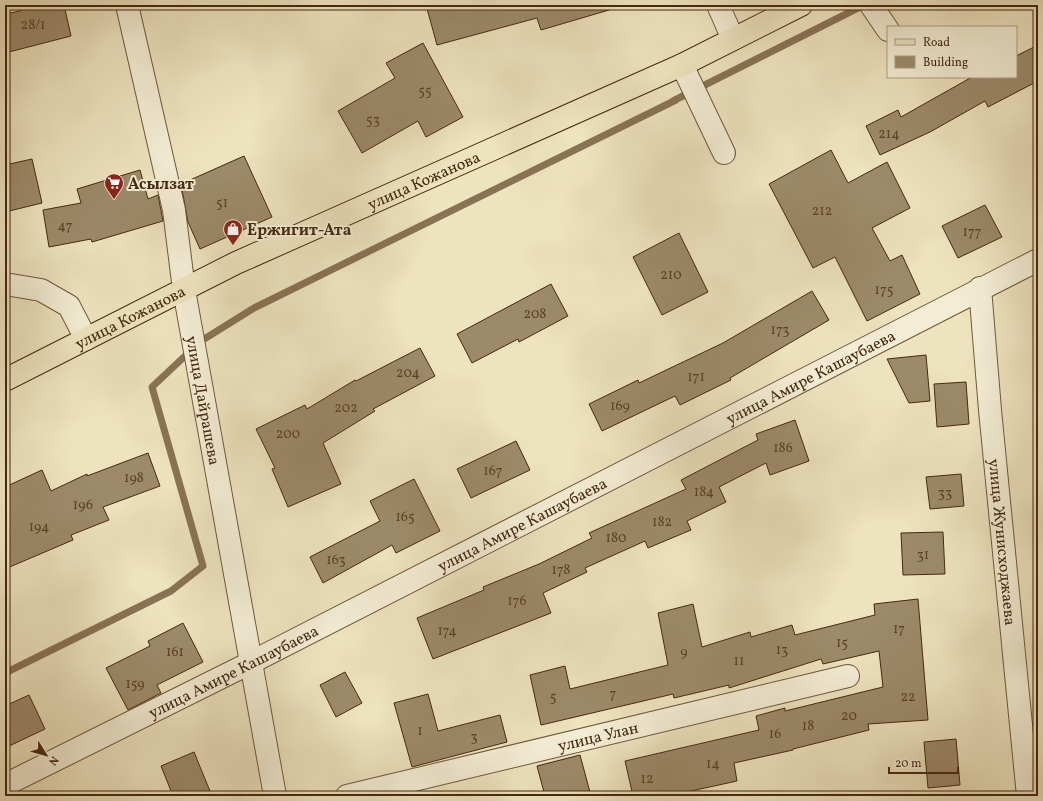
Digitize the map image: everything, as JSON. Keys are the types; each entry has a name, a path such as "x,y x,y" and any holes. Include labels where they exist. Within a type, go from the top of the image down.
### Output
{"main road":[{"name":"улица Кожанова","path":"5,380 236,263 682,65 801,5"}],"street":[{"name":"улица Дайрашева","path":"127,5 174,210 184,290 275,796"},
{"path":"718,5 733,38"},
{"path":"870,5 887,29"},
{"path":"682,65 724,153"},
{"name":"улица Амире Кашаубаева","path":"5,785 252,662 980,288 1038,260"},
{"path":"5,284 41,290 70,306 86,339"},
{"name":"улица Жунисходжаева","path":"980,288 990,410 1028,796"},
{"name":"улица Улан","path":"347,796 848,676"}],"building":[{"path":"18,5 64,5 71,36 5,53 5,14 20,11"},
{"path":"426,5 608,5 609,10 541,30 537,18 437,45"},
{"path":"423,43 463,117 426,137 418,121 362,153 338,111 395,78 386,63"},
{"path":"1038,45 1038,81 988,107 985,101 930,132 880,155 866,126 898,110 901,117 970,78 1017,78 1017,56"},
{"path":"831,150 848,183 887,162 910,208 872,228 890,261 902,255 920,294 867,321 835,257 813,268 769,184"},
{"path":"244,156 272,217 200,249 188,222 181,184"},
{"path":"32,159 42,203 5,212 5,165"},
{"path":"140,170 148,199 158,195 163,221 92,242 91,239 49,247 43,210 81,203 77,189"},
{"path":"985,205 1002,237 958,258 942,226"},
{"path":"679,233 708,292 662,315 633,257"},
{"path":"551,284 568,316 519,342 518,339 472,363 457,334"},
{"path":"812,291 829,320 730,378 731,380 680,405 675,396 602,431 589,404 638,380 639,383 723,343"},
{"path":"420,348 435,376 373,409 375,411 323,443 341,484 288,507 272,469 275,468 256,429 305,405 307,409 355,380 356,381"},
{"path":"926,355 930,401 909,403 887,359"},
{"path":"966,382 969,424 937,427 934,384"},
{"path":"795,420 809,461 770,475 766,463 719,487 726,502 687,521 691,530 648,548 645,541 585,568 587,572 543,593 551,613 433,659 417,618 484,590 483,587 539,564 592,538 589,533 686,489 681,480 758,440 756,434"},
{"path":"516,441 530,470 471,498 457,469"},
{"path":"148,453 160,486 103,507 109,520 71,535 73,540 5,569 5,487 42,470 51,491 87,474 87,476"},
{"path":"961,474 964,506 930,509 926,477"},
{"path":"414,479 440,531 396,553 392,545 323,583 310,557 380,521 370,501"},
{"path":"943,532 945,574 903,575 901,533"},
{"path":"918,599 928,720 868,724 869,730 793,750 734,763 737,781 668,796 633,796 625,761 759,730 756,716 785,708 785,711 883,687 879,651 823,664 821,659 729,688 729,685 674,698 673,694 541,725 530,675 565,666 570,689 668,665 658,613 693,604 702,647 750,632 751,637 792,625 795,635 875,615 874,604"},
{"path":"183,623 203,662 157,685 161,693 128,710 106,668 150,646 148,641"},
{"path":"345,672 362,703 336,717 320,685"},
{"path":"428,694 438,731 500,715 507,742 412,767 394,703"},
{"path":"29,695 45,729 5,748 5,706"},
{"path":"956,739 960,785 928,788 924,742"},
{"path":"194,752 212,796 173,796 161,766"},
{"path":"580,755 591,796 545,796 537,766"}],"waterway":[{"path":"673,101 864,5"},
{"path":"5,673 171,591 203,566 152,387 201,341 254,308 676,100"}],"place":[{"name":"Асылзат","path":"114,200"},
{"name":"Ержигит-Ата","path":"233,246"}]}
